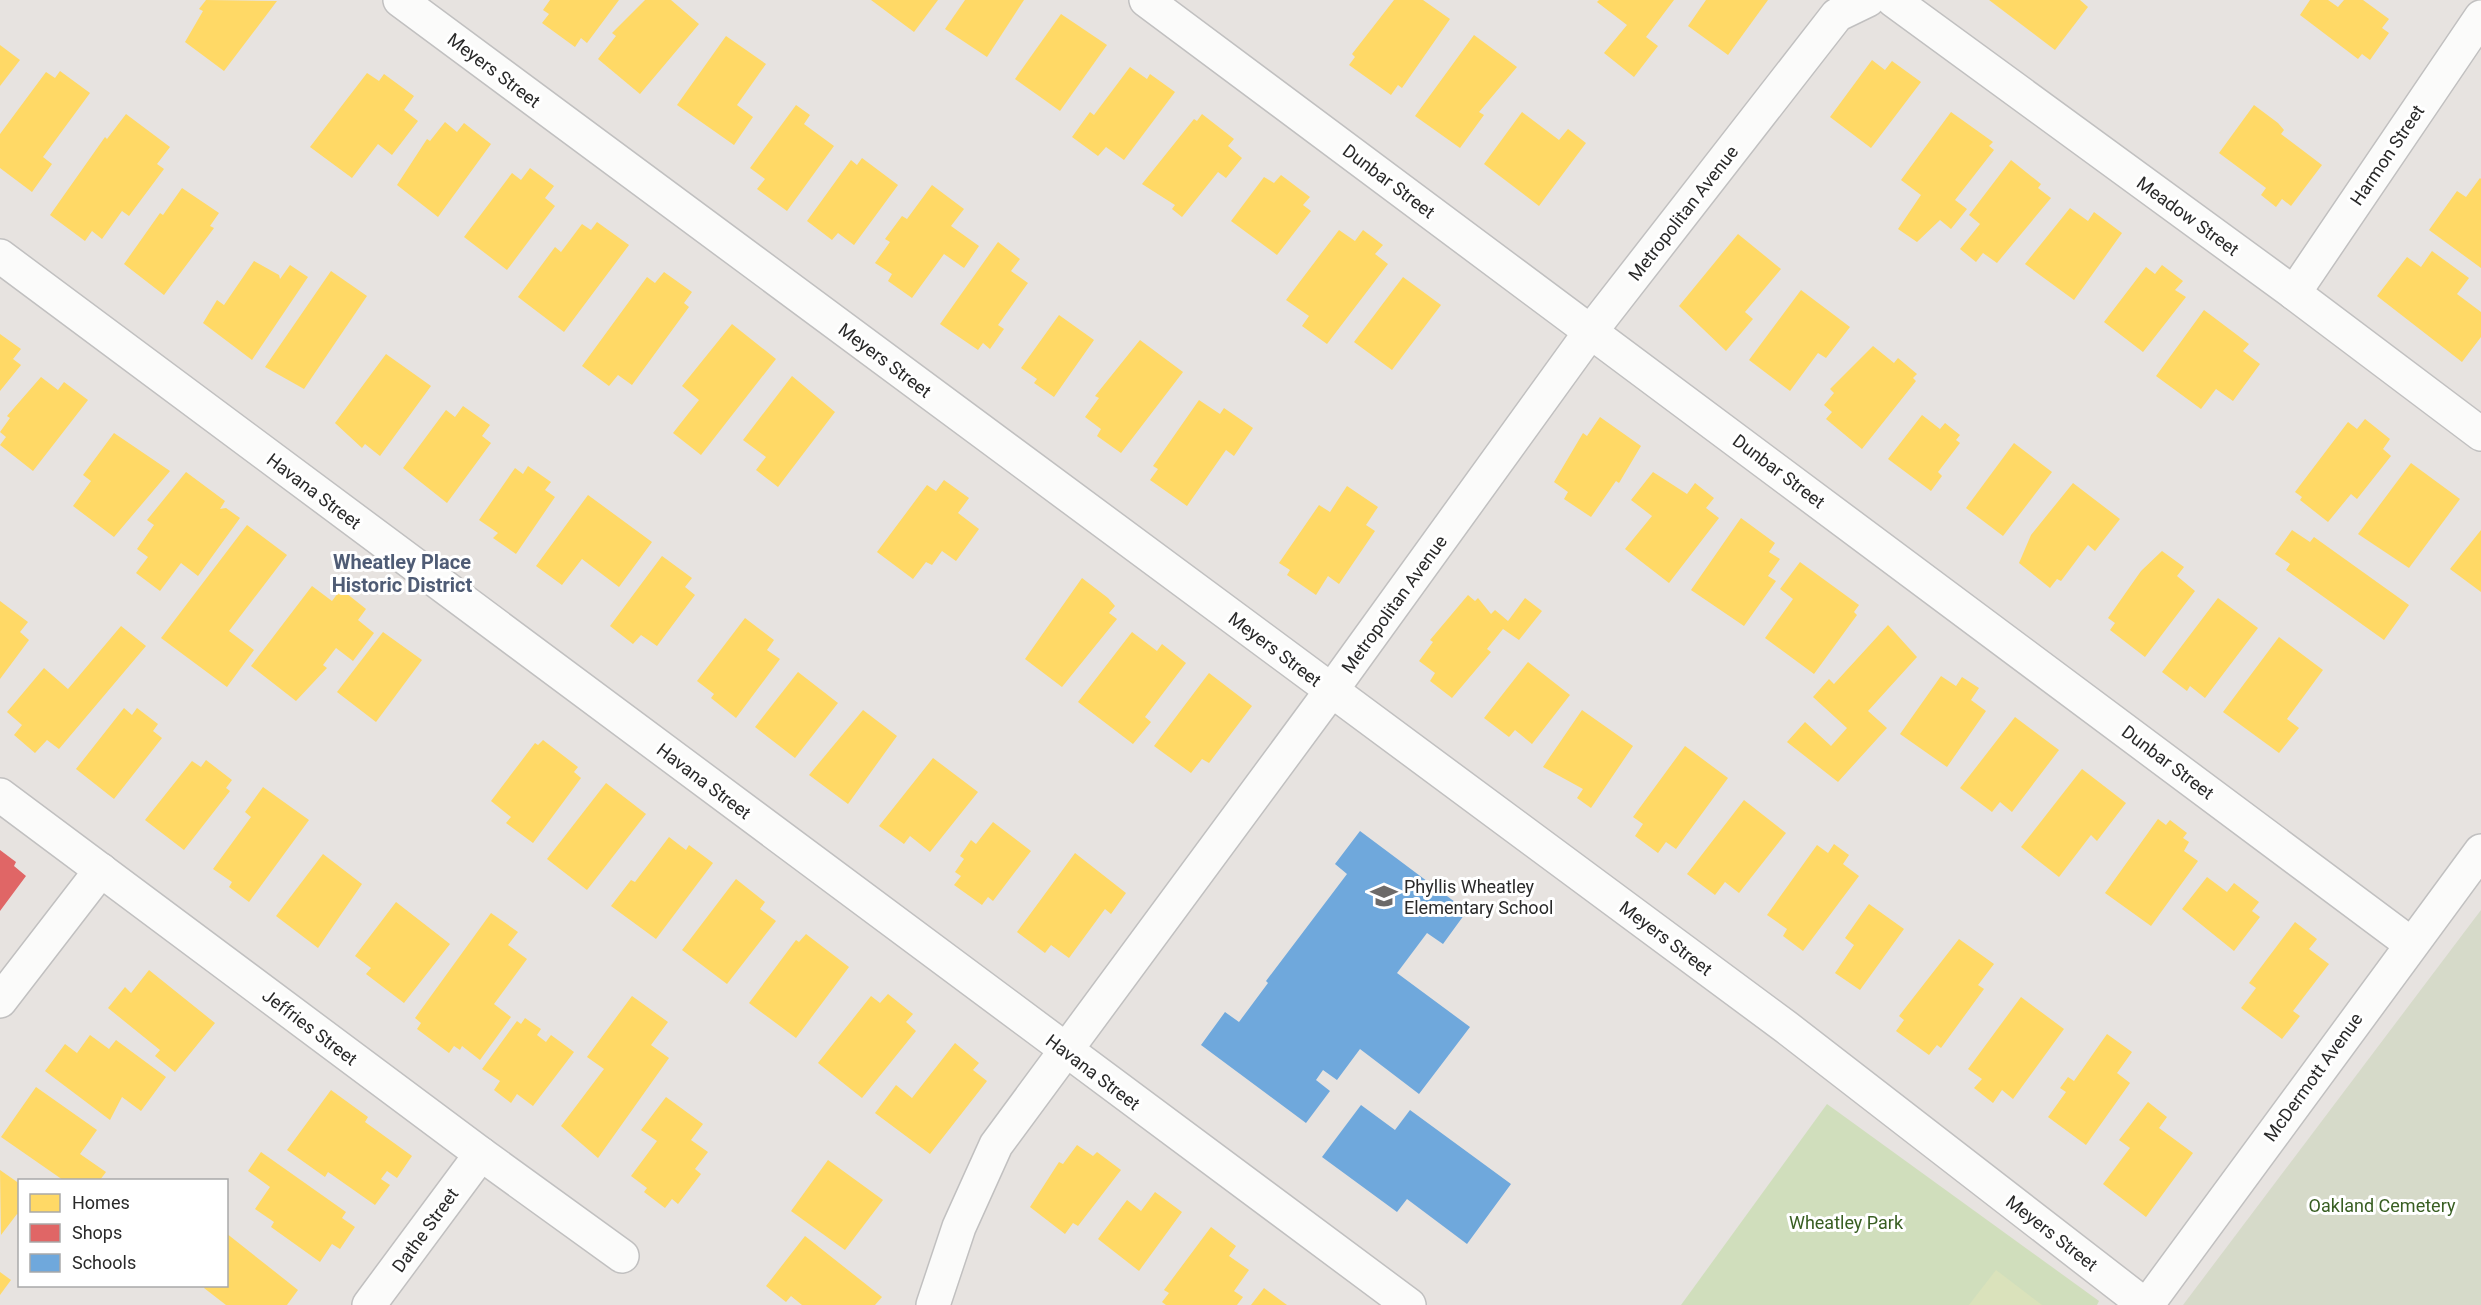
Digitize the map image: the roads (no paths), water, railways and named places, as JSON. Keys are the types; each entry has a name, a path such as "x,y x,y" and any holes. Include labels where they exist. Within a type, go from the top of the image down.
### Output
{"street":[{"name":"Meyers Street","path":"400,0 1786,1027 2146,1305"},
{"name":"Dunbar Street","path":"1146,0 2411,944"},
{"name":"Metropolitan Avenue","path":"933,1305 959,1227 996,1145 1331,691 1591,331 1837,15 1868,0"},
{"name":"Meadow Street","path":"1893,0 2294,293 2481,434"},
{"name":"Harmon Street","path":"2294,293 2481,17"},
{"name":"Havana Street","path":"0,256 1066,1052 1409,1305"},
{"name":"Jeffries Street","path":"0,795 481,1154 622,1256"},
{"name":"McDermott Avenue","path":"2146,1305 2481,851"},
{"path":"0,1001 100,870"},
{"name":"Dathe Street","path":"369,1305 481,1154"}],"place":[{"name":"Phyllis Wheatley Elementary School","path":"1384,896"}],"district":[{"name":"Wheatley Place Historic District","path":"402,574"}],"park label":[{"name":"Oakland Cemetery","path":"2382,1205"},
{"name":"Wheatley Park","path":"1846,1222"}]}
